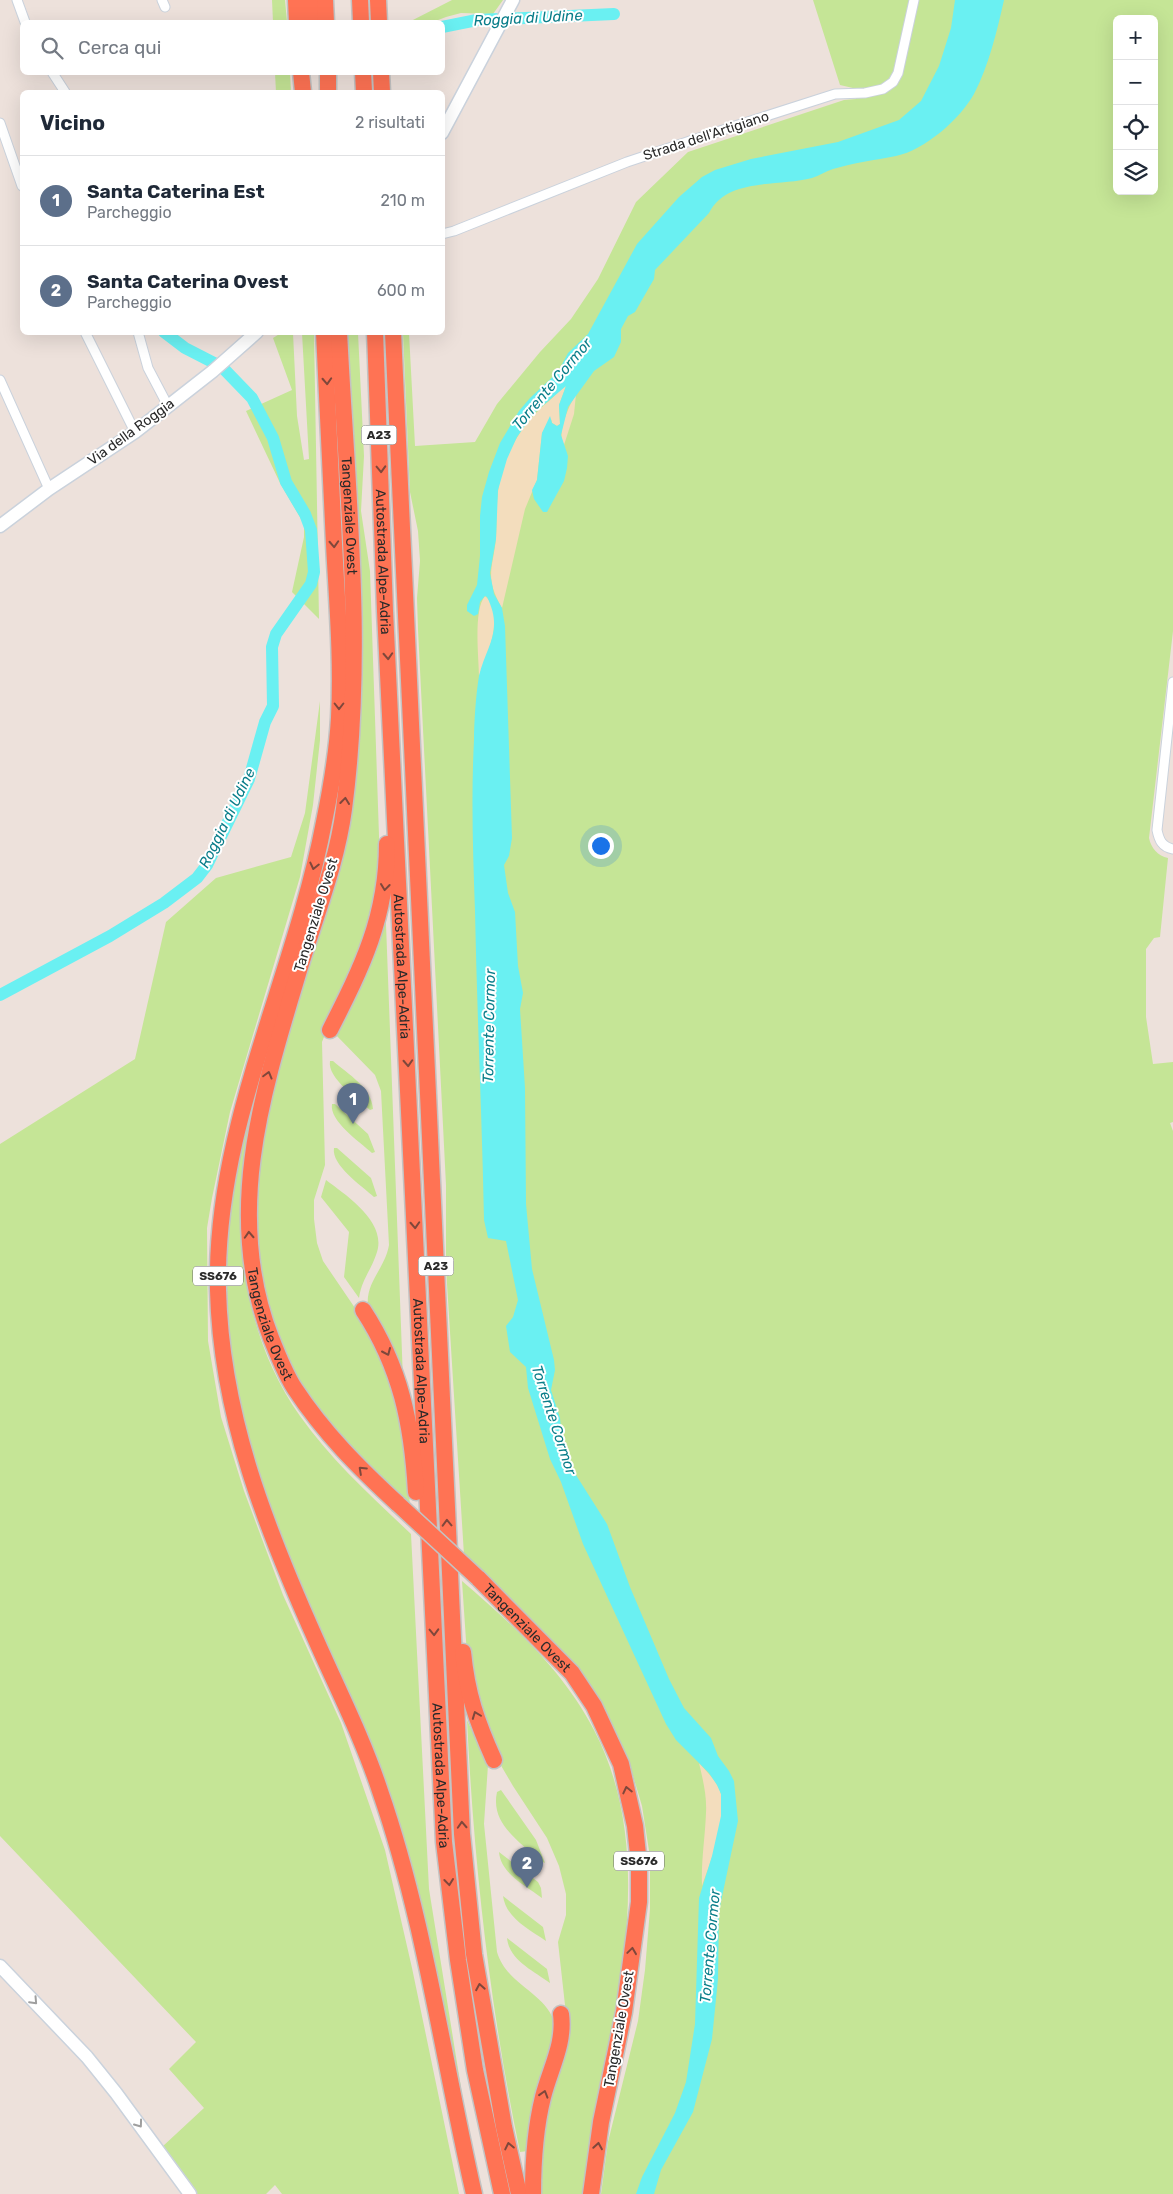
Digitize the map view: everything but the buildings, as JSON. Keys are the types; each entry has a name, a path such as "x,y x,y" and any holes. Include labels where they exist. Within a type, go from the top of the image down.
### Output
{"highway":[{"path":"296,0 297,20"},
{"path":"310,0 310,20"},
{"path":"325,0 326,20"},
{"path":"360,0 361,20"},
{"path":"378,0 379,20"},
{"path":"363,75 364,90"},
{"path":"381,75 382,90"},
{"name":"Tangenziale Ovest","path":"324,335 338,618 339,713 335,762 310,885 235,1134 222,1203 218,1246 221,1348 230,1405 262,1508 316,1641 350,1712 380,1789 406,1876 474,2194"},
{"name":"Tangenziale Ovest","path":"339,335 354,616 352,744 344,814 326,891 267,1078 254,1144 248,1220 253,1272 258,1299 275,1348 293,1386 324,1429 357,1466 478,1578 572,1673 594,1706 621,1764 635,1826 639,1864 639,1902 624,2012 601,2122 591,2194"},
{"name":"Autostrada Alpe-Adria","path":"374,335 385,611 437,1720 446,1862 458,1960 475,2070 502,2194"},
{"name":"Autostrada Alpe-Adria","path":"393,335 462,1825 474,1954 504,2127 519,2194"},
{"path":"330,1030 362,964 375,932 384,898 387,872 385,778 392,734"},
{"path":"364,1310 391,1361 408,1413 412,1438 420,1552 432,1595"},
{"path":"449,1574 462,1601 466,1684 471,1703 494,1760"},
{"path":"533,2194 533,2169 539,2116 561,2041 561,2014"}],"street":[{"path":"17,0 24,20"},
{"path":"445,127 513,0"},
{"name":"Strada dell'Artigiano","path":"445,233 627,162 836,94 865,93 883,89 892,82 898,73 914,0"},
{"path":"54,75 64,90"},
{"path":"0,123 20,180"},
{"path":"87,335 136,432"},
{"path":"139,335 148,368 168,406"},
{"name":"Via della Roggia","path":"0,526 49,489 136,432 213,371 253,335"},
{"path":"0,380 49,489"},
{"path":"1173,682 1157,830 1159,840 1166,848 1173,849"},
{"path":"0,1966 87,2058 116,2093 190,2194"}],"green space":[{"path":"272,0 285,0 287,20 273,20"},
{"path":"452,0 503,0 493,14 461,13 438,20 413,20"},
{"path":"813,0 1173,0 1173,631 1149,838 1155,851 1168,858 1160,937 1154,938 1146,949 1146,1017 1153,1064 1173,1062 1173,1122 1170,1123 1173,1131 1173,2194 601,2194 608,2142 638,2021 645,1970 650,1909 650,1857 642,1806 628,1759 600,1702 464,1555 446,1268 446,1185 418,630 417,598 420,561 418,531 410,492 403,335 409,335 415,446 475,442 497,404 540,352 571,319 598,279 636,202 688,152 844,100 856,99 853,88 840,85"},
{"path":"275,75 290,75 291,90 276,90"},
{"path":"278,335 293,335 297,416 304,460 309,459 302,335 314,335 319,619 292,592 304,537 304,524 280,483 246,411 292,390 273,338"},
{"path":"344,335 358,335 364,456 361,511 370,571 380,865 374,912 322,1042 325,1165 314,1200 314,1219 317,1243 323,1261 372,1333 397,1403 408,1475 410,1507 325,1423 284,1359 265,1299 256,1231 258,1161 272,1088 351,809 357,769 360,699"},
{"path":"320,701 320,740 313,805 300,877 230,1112 212,1198 207,1228 208,1341 221,1417 244,1491 283,1595 341,1723 385,1850 412,1968 459,2194 282,2194 275,2185 266,2194 196,2194 162,2147 204,2108 169,2069 196,2042 0,1836 0,1144 135,1059 166,922 216,878 291,857 305,813"},
{"path":"385,920 403,1380 368,1307 369,1290 384,1261 389,1245 381,1091 375,1075 336,1035"},
{"path":"270,1040 246,1151 242,1189 242,1248 246,1278 260,1336 284,1391 300,1416 338,1463 411,1534 429,1889 463,2100 460,2101 416,1895 278,1534 247,1441 229,1348 226,1303 227,1253 232,1199 243,1138"},
{"path":"330,1061 333,1061 352,1076 364,1088 372,1101 373,1109 370,1110 338,1081 330,1068"},
{"path":"332,1104 335,1104 368,1134 375,1152 372,1153 340,1124 332,1111"},
{"path":"334,1148 337,1148 371,1178 377,1196 374,1197 342,1168 334,1155"},
{"path":"326,1180 364,1212 377,1232 376,1255 362,1286 359,1298 344,1277 349,1232 321,1197"},
{"path":"462,1581 518,1632 552,1668 582,1708 594,1730 610,1768 621,1808 627,1848 626,1930 616,2012 584,2194 539,2194 539,2148 566,2014 558,1942 566,1915 566,1894 559,1866 547,1838 496,1757 468,1670"},
{"path":"467,1720 488,1765 484,1824 497,1952 502,1964 509,1973 544,2005 551,2014 555,2025 528,2151 520,2152 509,2098 492,1991 474,1829"},
{"path":"501,1790 536,1840 545,1863 516,1839 502,1823 496,1803 497,1792"},
{"path":"499,1852 538,1882 542,1898 521,1884 509,1873 504,1867"},
{"path":"503,1896 543,1927 546,1941 513,1917 505,1904"},
{"path":"507,1938 547,1969 550,1983 517,1959 512,1953"}],"sand":[{"path":"566,386 559,405 560,424 557,426 552,423 551,419 542,433 537,480 525,509 502,608 496,597 491,580 500,479 509,453 522,430 539,410"},
{"path":"576,394 574,414 564,445 562,427"},
{"path":"485,596 491,603 494,623 490,647 479,676 478,623 481,603"},
{"path":"699,1763 711,1776 720,1791 723,1813 718,1839 702,1886 706,1807"}],"water":[{"name":"Torrente Cormor","path":"955,0 1004,0 984,71 968,104 951,123 930,140 907,153 856,163 799,181 741,188 717,202 655,270 654,279 635,312 628,316 621,329 621,342 614,357 594,371 568,407 561,435 568,456 567,468 564,481 547,512 543,512 534,499 532,490 537,480 542,433 550,416 552,423 557,426 560,424 559,405 566,386 533,414 517,437 507,459 498,490 496,539 490,573 494,594 502,608 505,626 512,838 509,856 504,865 508,893 515,912 518,966 523,993 520,1009 525,1088 526,1204 532,1269 554,1360 555,1370 551,1390 560,1418 563,1449 569,1464 607,1524 630,1587 669,1679 684,1708 711,1738 718,1756 734,1781 738,1821 719,1911 718,1979 712,2039 693,2112 661,2170 654,2194 636,2194 642,2177 675,2113 686,2082 695,2024 699,1898 712,1856 721,1816 721,1794 709,1773 676,1740 666,1724 583,1544 561,1482 550,1459 528,1388 526,1367 510,1352 506,1326 513,1317 518,1300 506,1241 488,1238 484,1220 473,847 473,783 478,683 482,665 492,638 494,619 492,609 485,596 480,602 478,614 474,616 467,611 467,605 477,585 482,497 500,443 519,411 558,372 568,353 588,334 637,244 679,197 702,177 715,170 751,159 838,142 899,120 921,101 939,66 951,28"}],"waterway":[{"name":"Roggia di Udine","path":"445,26 477,20 614,14"},
{"name":"Roggia di Udine","path":"0,995 110,936 164,903 197,878 207,865 249,779 265,722 273,706 272,647 276,634 311,584 314,572 311,530 305,514 286,482 273,438 252,398 222,367 185,348 168,335"}],"place":[{"name":"Santa Caterina Est","path":"353,1124"},
{"name":"Santa Caterina Ovest","path":"527,1888"}]}
